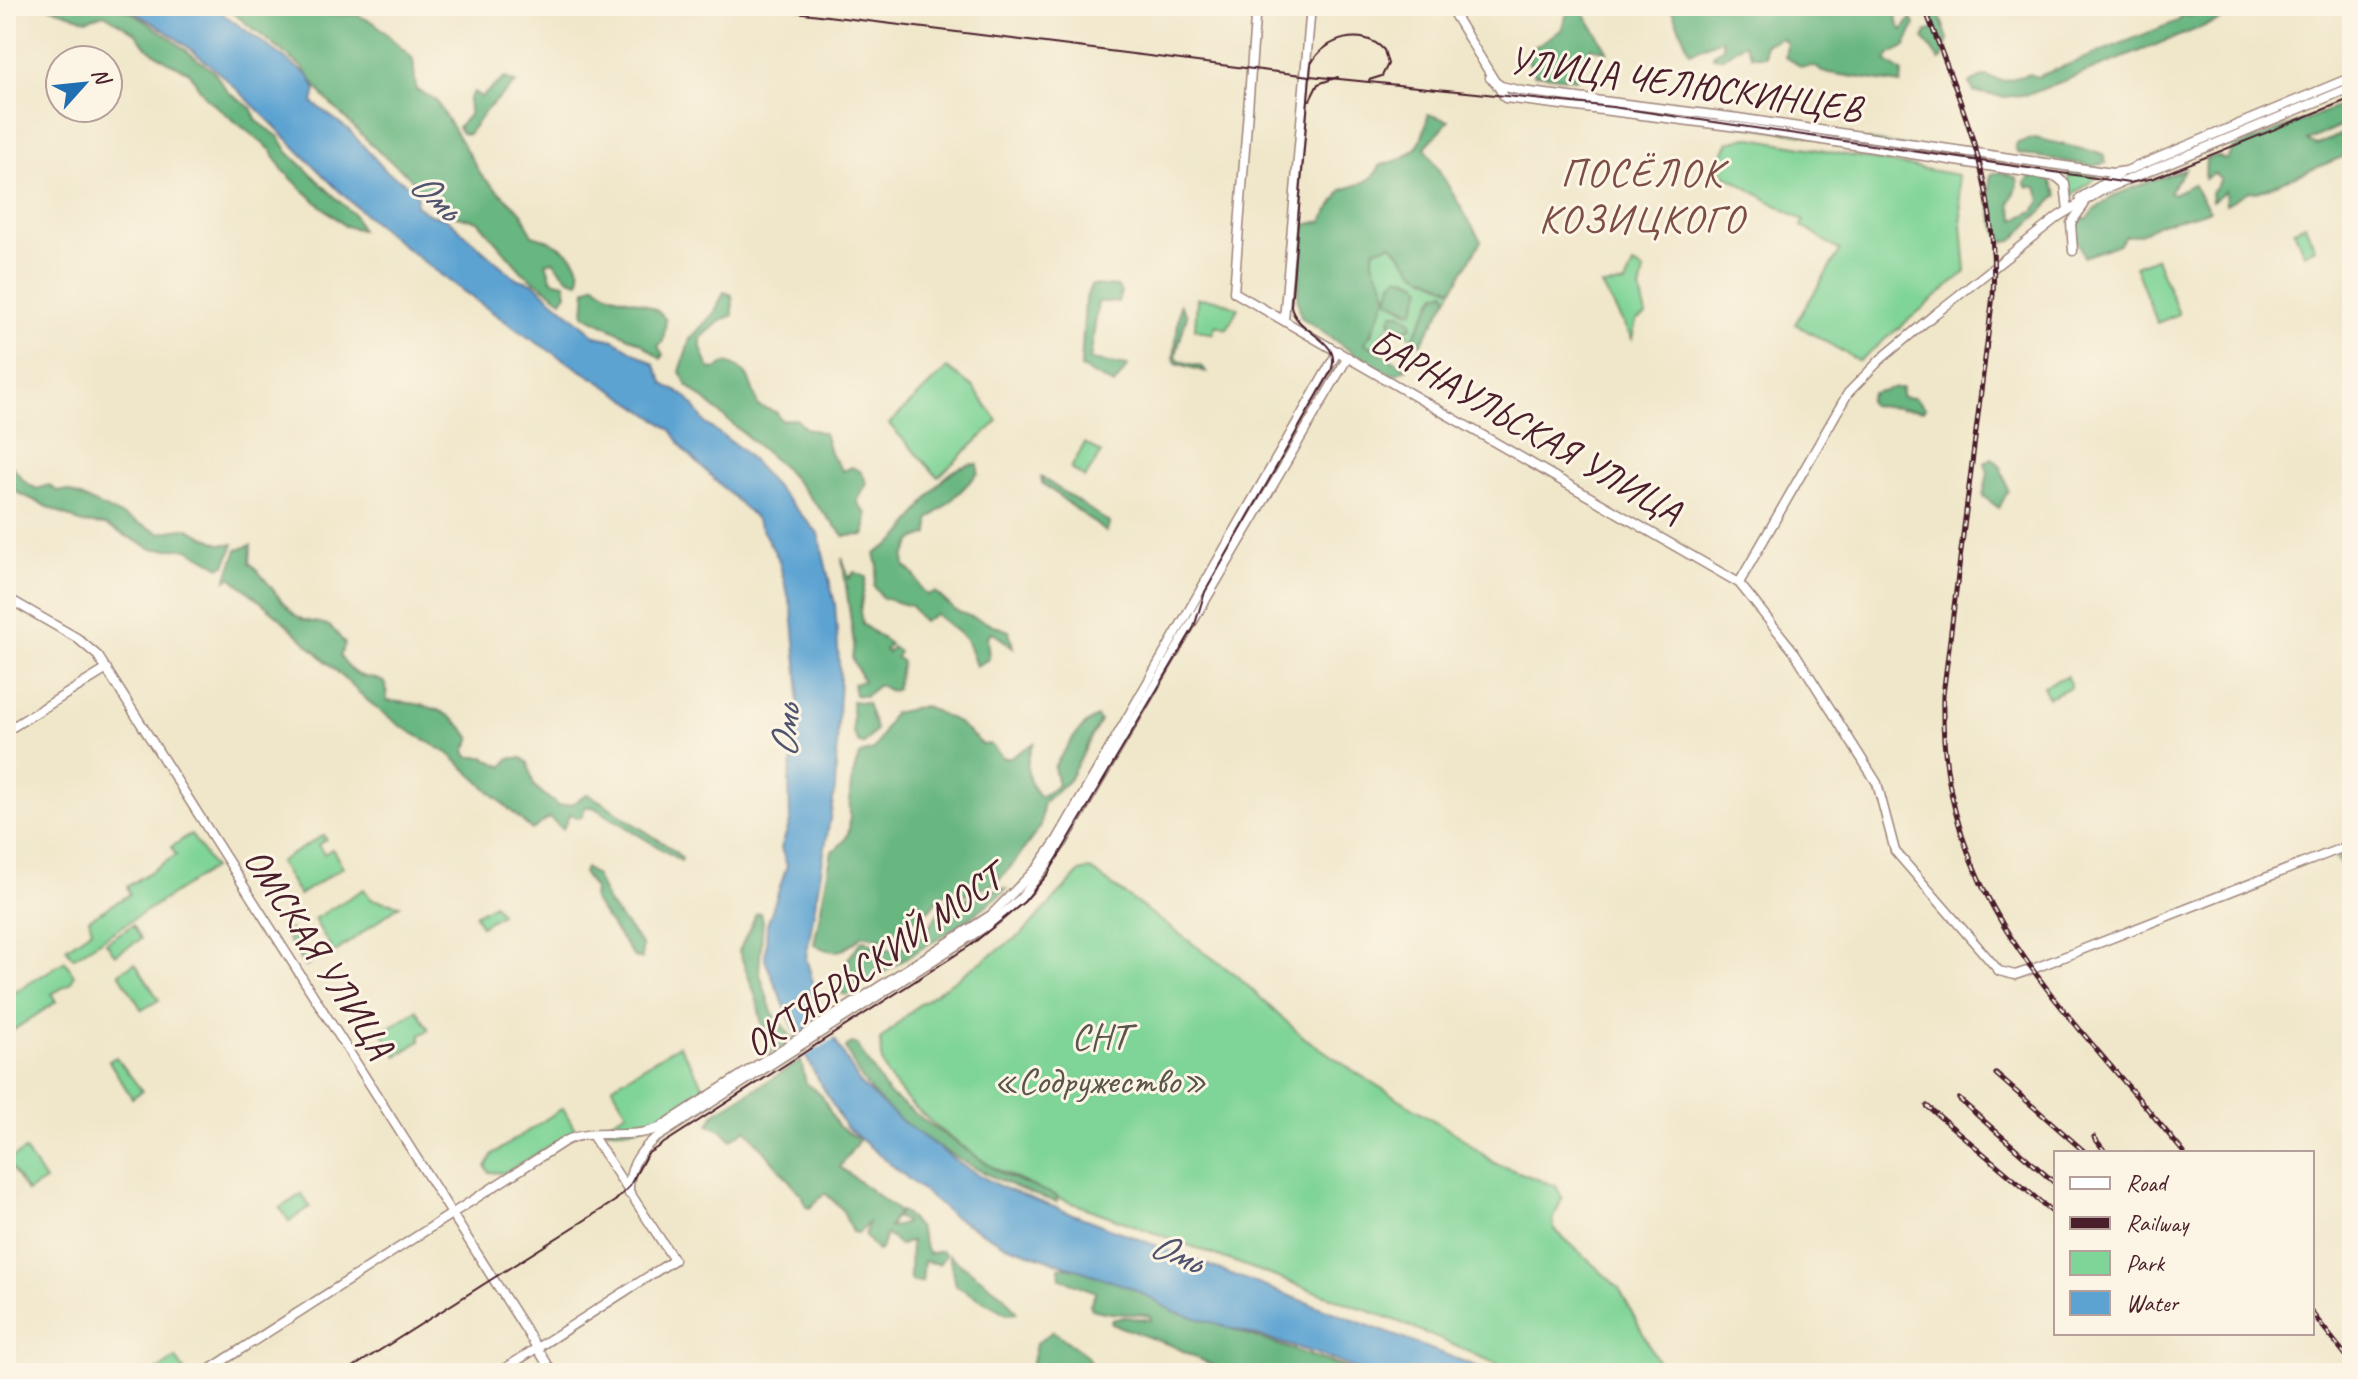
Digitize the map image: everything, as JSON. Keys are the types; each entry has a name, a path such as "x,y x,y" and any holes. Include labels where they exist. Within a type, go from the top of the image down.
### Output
{"main road":[{"name":"БАРНАУЛЬСКАЯ УЛИЦА","path":"1256,6 1234,292 1739,583"},
{"path":"1284,320 1311,6"},
{"name":"УЛИЦА ЧЕЛЮСКИНЦЕВ","path":"1449,6 1490,78 1505,98 1738,118 2101,173 2128,174 2341,87 2352,77"},
{"name":"УЛИЦА ЧЕЛЮСКИНЦЕВ","path":"2341,87 2352,87"},
{"name":"УЛИЦА ЧЕЛЮСКИНЦЕВ","path":"1580,103 2064,181"},
{"path":"2065,168 2068,210"},
{"path":"2068,210 2128,174"},
{"path":"2128,174 2088,192 1897,345 1855,385 1822,435 1739,583 1795,653 1877,783 1890,841 1908,868 1999,971 2015,975 2352,844"},
{"path":"2073,251 2071,223 2092,197"},
{"path":"1156,674 1338,351"},
{"path":"1156,674 1348,357"},
{"name":"ОМСКАЯ УЛИЦА","path":"6,597 87,644 107,669 553,1373"},
{"path":"6,731 107,669"},
{"name":"ОКТЯБРЬСКИЙ МОСТ","path":"739,1082 968,940 1021,898 1063,843 1156,674"},
{"path":"204,1373 565,1141 592,1135 636,1136 659,1128 739,1082"},
{"path":"629,1194 630,1173 643,1149 739,1082"},
{"path":"498,1373 674,1260 592,1135"}],"green space":[{"path":"46,6 116,6 133,13 169,37 214,72 228,92 251,108 257,121 279,137 288,152 354,215 361,230 345,226 304,191 282,169 271,150 206,98 188,71 146,47 135,33 104,14 86,20"},
{"path":"224,6 301,6 326,15 357,15 375,23 413,59 416,90 435,99 482,176 522,213 532,235 558,245 573,257 578,264 579,282 569,279 553,261 546,263 552,280 565,283 567,294 562,300 522,272 478,221 456,216 425,197 408,175 379,152 324,97 302,67"},
{"path":"1580,6 1608,52 1591,47 1576,79 1534,74 1528,60 1533,48 1561,30 1568,11"},
{"path":"1670,6 1903,6 1896,17 1900,28 1903,30 1911,18 1915,24 1905,47 1890,54 1886,61 1902,72 1901,84 1822,72 1815,66 1802,67 1785,57 1787,43 1781,38 1765,44 1765,56 1752,56 1744,43 1722,58 1713,57 1713,53 1724,47 1721,39 1690,52"},
{"path":"1927,6 1936,6 1948,39 1939,60 1924,39 1927,31 1935,30"},
{"path":"2218,6 2256,6 2030,94 2004,97 1974,92 1970,83 1985,76 2003,81 2030,74 2037,77 2178,21 2184,14 2189,17"},
{"path":"505,78 516,83 487,109 468,134 462,133 458,127 469,115 471,95 474,92 481,97"},
{"path":"2344,104 2350,122 2307,141 2317,145 2352,129 2352,153 2257,192 2249,191 2226,204 2225,191 2212,201 2211,192 2221,179 2214,173 2205,179 2206,159 2217,156 2226,160 2234,148"},
{"path":"1428,114 1449,121 1425,147 1481,241 1453,289 1416,272 1392,244 1374,250 1375,268 1387,295 1364,343 1407,368 1395,375 1369,364 1301,317 1297,296 1304,225 1322,221 1342,190 1370,179 1381,165 1409,154 1420,142"},
{"path":"1736,120 1980,158 1981,163 1729,123"},
{"path":"1747,137 1958,175 1966,272 1859,361 1795,324 1840,251 1802,226 1804,221 1725,175 1718,163 1729,142"},
{"path":"2035,138 2103,154 2106,163 2092,166 2018,153 2015,148 2017,143"},
{"path":"2185,169 2169,192 2174,194 2193,184 2209,210 2160,223 2140,234 2125,236 2119,244 2084,257 2073,228 2075,219 2088,218 2107,200 2119,194"},
{"path":"2069,171 2099,175 2071,197"},
{"path":"2000,172 2017,178 2018,185 2010,204 2015,220 2034,211 2041,201 2037,187 2028,187 2025,183 2030,177 2050,179 2058,195 2012,241 2004,242 1993,219 1990,200 1991,174"},
{"path":"2305,225 2315,248 2304,254 2294,230"},
{"path":"1392,243 1425,277 1453,289 1448,298 1446,291 1434,298 1413,338 1403,330 1412,327 1412,322 1390,318 1390,323 1372,348 1364,343 1373,332 1375,314 1383,304 1372,259 1374,250","holes":["1406,277 1418,282 1409,312 1388,299"]},
{"path":"2156,258 2179,314 2157,323 2135,266"},
{"path":"1633,265 1644,271 1640,291 1646,315 1636,321 1632,339 1602,286 1625,284"},
{"path":"1399,276 1418,282 1422,288 1413,312 1388,300 1392,282"},
{"path":"595,284 612,295 659,312 666,320 663,341 658,346 663,355 661,359 641,343 584,315 586,289"},
{"path":"1091,285 1117,287 1121,292 1118,302 1098,302 1090,360 1128,366 1114,385 1081,368 1085,301"},
{"path":"1446,291 1448,298 1421,344 1413,338 1437,294"},
{"path":"724,292 732,295 733,315 720,321 701,338 701,348 709,368 716,369 726,363 740,369 751,384 758,406 776,412 781,420 796,419 805,428 824,433 830,453 843,471 852,467 861,472 867,483 857,502 867,514 865,535 844,536 785,469 687,385 680,372 690,339 715,312"},
{"path":"1197,298 1219,300 1238,308 1227,329 1216,325 1212,334 1195,329"},
{"path":"1180,305 1187,315 1176,355 1179,361 1203,367 1206,372 1176,363 1174,358"},
{"path":"1393,313 1401,313 1412,322 1412,327 1403,330 1390,323"},
{"path":"947,368 973,387 998,421 938,477 889,424"},
{"path":"1902,388 1901,397 1914,398 1925,408 1923,411 1871,405 1868,401 1872,393"},
{"path":"1085,443 1101,453 1085,478 1071,468"},
{"path":"1992,458 2000,465 2008,491 1999,508 1983,496 1988,473 1985,463"},
{"path":"6,461 25,482 37,489 49,485 57,491 68,491 160,533 186,528 220,544 234,544 225,565 220,567 188,549 152,549 105,525 82,523 6,487"},
{"path":"978,464 978,473 929,519 929,534 913,540 904,557 905,567 913,573 927,595 935,592 956,611 1009,631 1013,647 992,632 987,636 989,659 976,666 966,639 935,614 923,622 911,606 882,598 874,586 878,565 875,554 898,538 943,480 954,471"},
{"path":"1041,477 1110,523 1106,532 1042,483"},
{"path":"251,545 250,563 292,612 302,619 332,628 345,644 340,656 347,666 359,675 386,684 387,701 423,705 445,713 471,739 465,751 468,757 484,757 503,767 509,758 522,758 528,763 534,786 558,806 572,804 587,794 661,842 682,858 681,861 593,807 585,807 582,817 577,818 570,813 563,829 549,818 532,830 449,754 399,725 368,701 279,617 231,577 226,580 237,550"},
{"path":"842,557 849,579 854,572 866,577 860,611 862,624 890,644 885,650 888,653 892,647 899,652 896,657 902,662 896,690 890,691 879,685 865,696 855,695 853,684 863,681 852,658 854,644"},
{"path":"2067,676 2071,687 2048,697 2043,686"},
{"path":"852,701 867,703 876,730 864,744 859,743 853,732"},
{"path":"924,706 956,721 983,745 990,744 1003,758 1011,757 1034,743 1028,771 1031,784 1040,797 1058,785 1054,767 1072,739 1090,721 1097,717 1100,721 1069,780 1043,803 1041,826 997,882 966,895 958,891 941,895 930,909 886,940 863,935 840,950 821,948 814,944 832,851 848,833 851,788 860,754 874,750 893,713"},
{"path":"191,834 213,868 73,958 66,948 92,930 89,919 130,894 127,887 176,855 171,847"},
{"path":"324,835 326,839 318,845 324,854 332,849 343,867 299,895 279,862"},
{"path":"2352,849 2352,878 2337,859 2341,853"},
{"path":"585,868 596,876 608,903 642,945 642,959 634,957 593,900 594,889 583,873"},
{"name":"СНТ «Содружество»","path":"1090,869 1237,976 1302,1036 1461,1137 1494,1163 1556,1186 1562,1198 1553,1220 1554,1229 1619,1288 1664,1373 1518,1373 1402,1323 1048,1194 992,1167 940,1130 907,1100 887,1075 880,1040 917,1006 1023,933 1080,872"},
{"path":"1000,888 1007,889 966,921 847,995 838,992 848,959 863,940 883,949 909,945 924,934 946,901 958,902"},
{"path":"364,889 371,899 400,905 334,953 314,919"},
{"path":"494,904 501,914 481,926 475,915"},
{"path":"760,913 763,920 759,971 772,1012 794,1040 768,1055 757,1000 739,951 756,914"},
{"path":"133,925 141,939 115,955 106,942"},
{"path":"290,929 311,963 305,967 284,934"},
{"path":"65,961 74,975 71,983 52,994 56,1002 6,1035 6,998"},
{"path":"135,963 159,1000 142,1010 119,973"},
{"path":"417,1010 429,1030 420,1035 420,1041 397,1056 382,1032"},
{"path":"856,1044 888,1093 1004,1175 1057,1196 1057,1202 979,1170 951,1155 900,1119 860,1077 846,1048"},
{"path":"679,1045 707,1092 669,1115 642,1126 614,1130 599,1128 627,1112 612,1086"},
{"path":"116,1057 142,1091 132,1098 109,1061"},
{"path":"801,1061 806,1083 821,1095 838,1126 859,1140 840,1167 898,1211 889,1228 904,1224 905,1221 897,1218 900,1211 903,1212 918,1227 928,1254 941,1251 946,1255 939,1264 924,1261 922,1282 913,1282 910,1277 911,1241 900,1245 886,1234 881,1249 877,1251 865,1236 868,1223 859,1233 852,1232 842,1209 825,1193 810,1208 806,1207 803,1197 746,1129 731,1140 723,1131 709,1125 715,1113"},
{"path":"563,1108 576,1131 504,1173 489,1172 486,1167 493,1154"},
{"path":"25,1150 45,1181 27,1192 7,1161"},
{"path":"302,1194 310,1207 289,1221 280,1208"},
{"path":"949,1255 1003,1295 1017,1313 1007,1314 955,1285"},
{"path":"1059,1267 1112,1279 1196,1316 1358,1373 1228,1373 1173,1346 1112,1324 1111,1320 1125,1317 1151,1320 1150,1316 1092,1309 1090,1304 1096,1292 1060,1278"},
{"path":"1053,1331 1086,1355 1096,1373 1038,1373 1031,1367 1036,1344"},
{"path":"176,1358 186,1373 153,1373"}],"water":[{"path":"121,6 212,6 309,76 316,90 313,103 349,130 386,171 413,188 417,195 416,205 430,215 446,218 515,278 533,283 596,336 614,340 654,364 664,384 688,398 706,424 741,449 818,533 835,604 840,677 835,789 806,958 824,1020 860,1084 899,1119 966,1168 1001,1187 1494,1373 1366,1373 1315,1353 1173,1311 1132,1288 1003,1244 954,1217 845,1126 809,1063 765,960 767,925 787,866 781,848 790,822 789,780 796,740 799,685 792,610 778,558 756,519 685,451 671,430 519,331 423,262 339,191 221,74 156,25"}],"pier":[{"path":"828,1019 839,1036 803,1058 796,1039"}],"tram line":[{"path":"747,6 1310,76 1612,107 2129,183 2154,178 2352,98"},
{"path":"344,1373 615,1201 629,1187 647,1154 971,945 1024,902 1048,874 1194,627 1205,592 1331,371 1331,351 1301,324 1291,306 1311,64 1334,42 1355,37 1366,39 1384,50 1388,64 1382,76 1369,80"},
{"path":"1310,100 1318,84 1338,77"}],"railway":[{"path":"1924,6 1975,147 1984,181 1993,255 1993,295 1943,695 1947,769 1962,834 1985,893 2017,946 2054,998 2182,1151"},
{"path":"1996,1074 2084,1151"},
{"path":"1959,1099 2054,1182"},
{"path":"1927,1106 2054,1213"},
{"path":"2094,1137 2104,1151"},
{"path":"2314,1316 2352,1363"}],"district":[{"name":"ПОСЁЛОК КОЗИЦКОГО","path":"1642,196"}],"water label":[{"name":"Омь","path":"435,195"},
{"name":"Омь","path":"785,732"},
{"name":"Омь","path":"1176,1252"}]}
